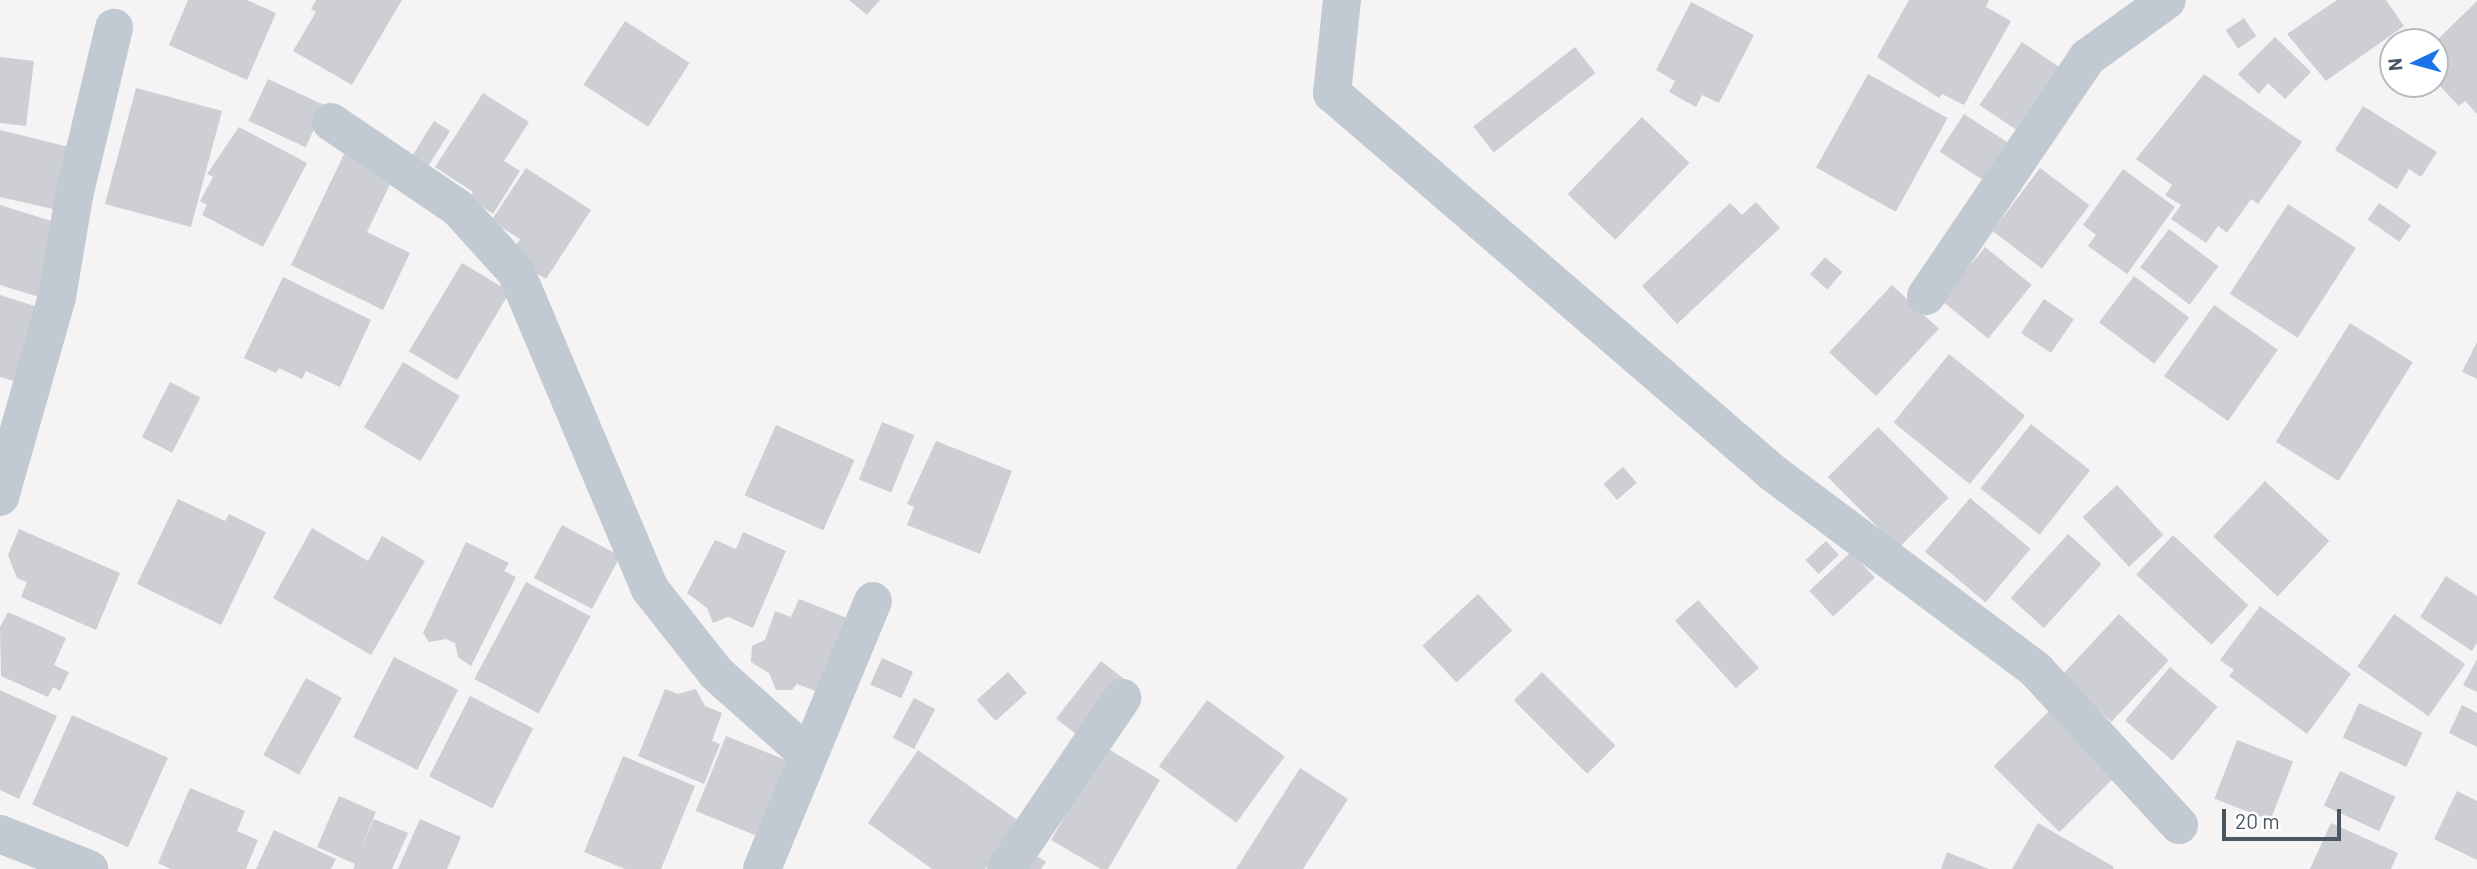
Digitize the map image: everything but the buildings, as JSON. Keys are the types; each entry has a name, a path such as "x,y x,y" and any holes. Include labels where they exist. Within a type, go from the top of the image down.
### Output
{"street":[{"path":"1342,0 1332,93 1773,473 2036,670 2179,825"},
{"path":"1926,296 2088,57 2167,0"},
{"path":"0,497 57,297 74,196 114,28"},
{"path":"331,122 458,208 516,272 650,589 716,673 808,755"},
{"path":"762,869 873,601"},
{"path":"1006,869 1122,698"},
{"path":"0,834 89,869"}]}
